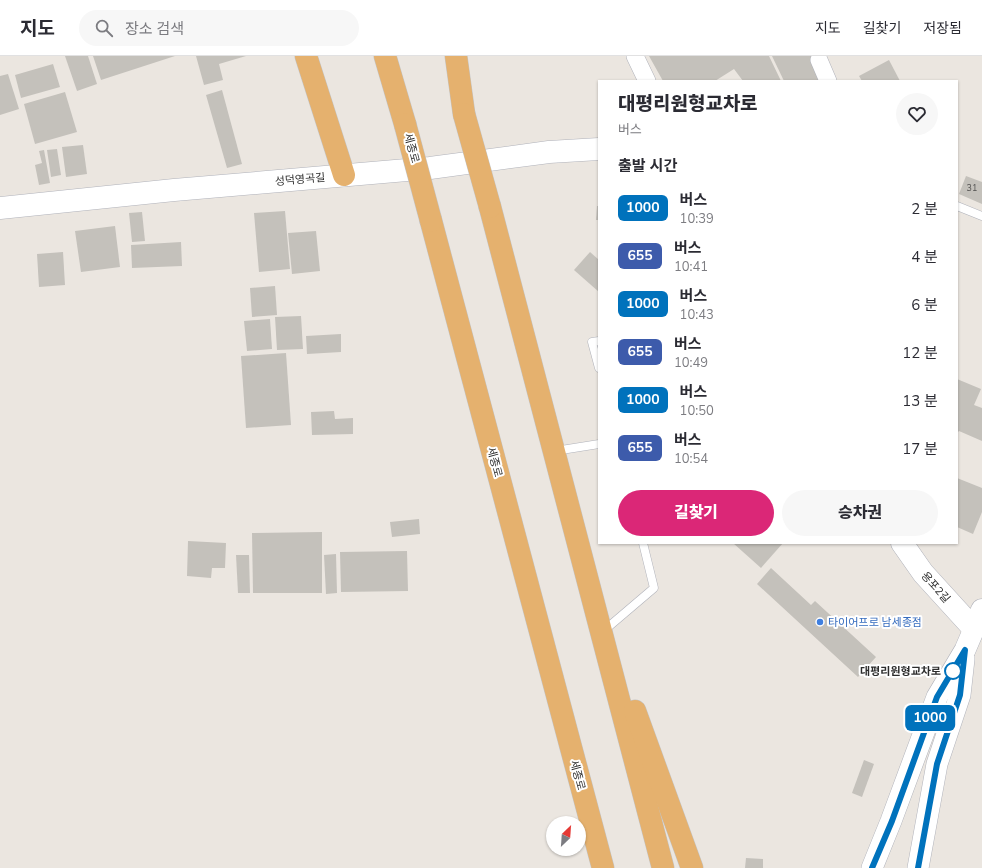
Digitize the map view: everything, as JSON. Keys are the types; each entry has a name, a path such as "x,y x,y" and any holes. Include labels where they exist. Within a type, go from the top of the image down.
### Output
{"highway":[{"path":"306,56 344,175"},
{"name":"세종로","path":"385,56 405,124 603,868"},
{"path":"456,56 464,114 490,207 663,868"},
{"path":"579,546 692,868"}],"main road":[{"name":"성덕영곡길","path":"0,208 174,190 430,168 549,152 598,149"},
{"name":"용포2길","path":"903,544 923,573 978,620"}],"street":[{"path":"635,56 647,80"},
{"path":"819,60 828,80"},
{"path":"872,868 892,821 937,697 965,650 978,620"},
{"path":"918,868 937,764 960,695 965,650"}],"lane":[{"path":"958,206 982,216"},
{"path":"598,341 592,342 598,364"},
{"path":"554,451 598,444"},
{"path":"607,628 654,588 643,544"}],"building":[{"path":"65,56 88,56 97,84 77,91"},
{"path":"93,56 175,56 101,80"},
{"path":"196,56 246,56 219,64 223,80 204,85"},
{"path":"649,56 769,56 781,80 742,80 734,69 717,80 662,80"},
{"path":"772,56 811,56 823,80 784,80"},
{"path":"889,60 899,80 861,80 859,76"},
{"path":"53,64 60,87 21,98 15,75"},
{"path":"8,74 19,109 0,115 0,76"},
{"path":"222,90 242,164 227,168 206,95"},
{"path":"65,92 77,132 35,144 24,104"},
{"path":"83,145 87,174 66,177 62,147"},
{"path":"57,149 61,175 51,177 47,150"},
{"path":"44,150 50,183 39,185 35,165 42,163 39,151"},
{"path":"966,176 982,182 982,204 959,194"},
{"path":"597,206 598,206 598,220 596,220"},
{"path":"285,211 290,269 259,272 254,213"},
{"path":"142,212 145,241 132,242 129,213"},
{"path":"115,226 120,267 81,272 75,231"},
{"path":"316,231 320,271 292,274 288,233"},
{"path":"181,242 182,266 132,268 131,245"},
{"path":"63,252 65,285 39,287 37,254"},
{"path":"590,252 598,259 598,291 574,270"},
{"path":"275,286 277,315 252,317 250,288"},
{"path":"301,316 303,349 277,350 275,317"},
{"path":"270,319 272,349 247,351 244,321"},
{"path":"341,334 341,352 307,354 306,336"},
{"path":"286,353 291,425 246,428 241,356"},
{"path":"958,379 981,389 974,405 982,408 982,441 959,431 958,432"},
{"path":"334,411 335,419 353,418 353,434 312,435 311,412"},
{"path":"958,478 982,488 982,512 973,534 958,527"},
{"path":"419,519 420,534 392,537 390,522"},
{"path":"322,532 322,593 253,593 252,533"},
{"path":"188,541 226,543 225,568 212,568 211,578 187,576"},
{"path":"734,544 782,544 761,568"},
{"path":"407,551 408,591 341,592 340,552"},
{"path":"336,554 337,593 326,594 324,555"},
{"path":"236,555 249,555 250,593 238,593"},
{"path":"771,568 811,605 815,601 876,657 858,677 757,584"},
{"path":"864,760 874,764 862,797 852,793"},
{"path":"746,858 763,859 763,868 745,868"}],"bus line":[{"name":"1000","path":"872,868 892,821 937,697 965,650 960,695 937,764 924,827 918,868"}],"place":[{"name":"타이어프로 남세종점","path":"820,622"},
{"name":"대평리원형교차로","path":"953,671"}]}
